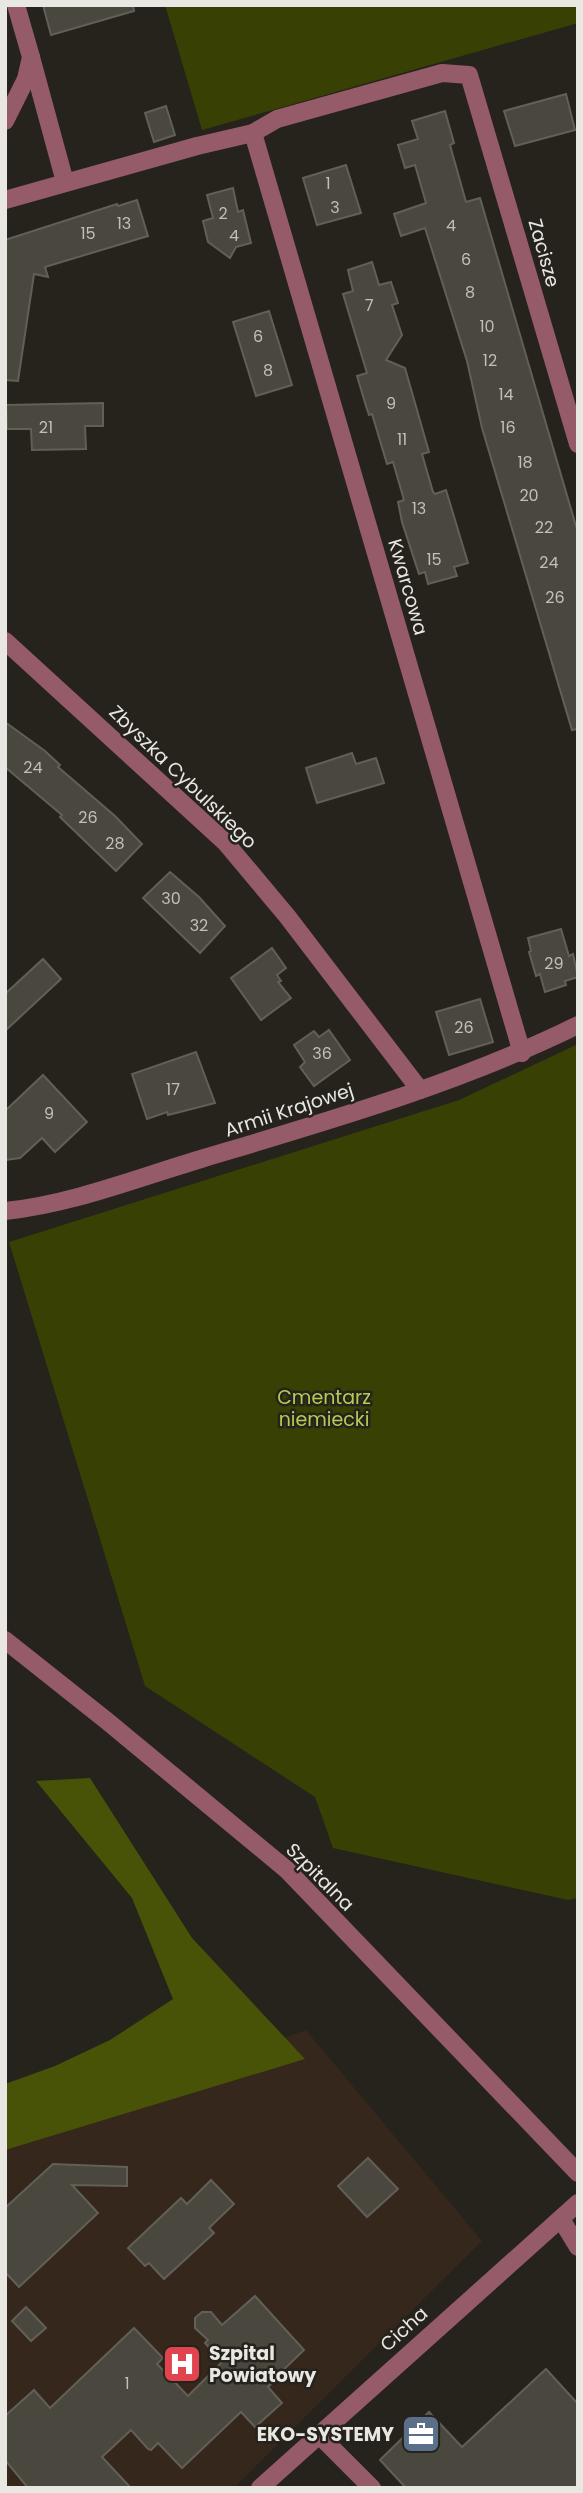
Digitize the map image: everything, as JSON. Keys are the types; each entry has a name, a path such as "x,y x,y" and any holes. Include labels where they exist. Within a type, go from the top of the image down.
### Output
{"street":[{"path":"16,5 65,182"},
{"path":"5,121 26,79 31,57"},
{"name":"Zacisze","path":"254,133 277,119 442,73 469,75 578,443"},
{"path":"5,200 254,133"},
{"name":"Kwarcowa","path":"254,133 522,1053"},
{"name":"Zbyszka Cybulskiego","path":"5,641 225,842 287,916 420,1090"},
{"name":"Armii Krajowej","path":"5,1211 57,1203 420,1090 522,1053 578,1026"},
{"name":"Szpitalna","path":"5,1640 287,1870 578,2173"},
{"name":"Cicha","path":"260,2488 578,2203"},
{"path":"561,2219 578,2247"},
{"path":"318,2435 372,2488"}],"shaded area":[{"name":"Szpital Powiatowy","path":"306,2030 482,2241 234,2488 5,2488 5,2133"}],"green space":[{"path":"165,5 578,5 578,23 202,130"},
{"name":"Cmentarz niemiecki","path":"578,1044 578,1898 568,1900 333,1848 315,1797 145,1686 9,1242 459,1100"},
{"path":"90,1778 192,1938 305,2059 5,2150 5,2084 55,2066 110,2040 173,1999 132,1898 36,1781"}],"building":[{"path":"43,5 133,5 134,11 51,35"},
{"path":"566,94 575,130 515,146 504,111"},
{"path":"166,106 175,135 154,142 145,113"},
{"path":"445,111 454,143 450,145 466,202 480,198 578,533 578,729 572,730 482,428 467,361 425,228 401,236 394,214 426,203 415,165 405,168 398,145 418,139 412,121"},
{"path":"346,165 361,213 317,225 303,178"},
{"path":"233,188 238,212 243,210 251,243 236,247 230,258 208,242 203,221 213,218 207,195"},
{"path":"137,200 148,236 45,267 48,277 34,274 18,381 5,380 5,240"},
{"path":"372,262 379,285 391,282 398,303 392,305 402,335 386,360 405,368 429,452 422,454 433,492 435,494 446,490 468,563 454,567 457,576 428,584 425,572 419,574 402,522 398,502 404,500 393,462 387,464 357,376 367,373 343,294 353,291 348,270"},
{"path":"269,311 292,385 256,396 233,322"},
{"path":"103,403 103,426 85,426 86,449 32,450 31,429 7,429 6,405"},
{"path":"5,722 45,751 60,765 58,767 115,816 142,844 116,871 60,817 62,815 5,767"},
{"path":"352,753 356,764 376,758 384,783 317,803 306,768"},
{"path":"170,872 199,897 225,926 200,953 143,898"},
{"path":"561,929 569,956 573,954 578,977 565,981 566,985 545,992 540,974 536,976 528,938"},
{"path":"272,948 286,968 277,975 281,981 278,982 291,998 261,1020 231,978"},
{"path":"43,959 61,979 5,1031 5,994"},
{"path":"480,999 493,1042 449,1055 436,1012"},
{"path":"329,1030 350,1060 314,1086 300,1067 305,1062 294,1045 314,1031 319,1037"},
{"path":"196,1052 215,1103 168,1115 167,1112 147,1119 132,1074"},
{"path":"43,1075 87,1122 55,1152 42,1138 20,1158 5,1160 5,1111"},
{"path":"368,2158 398,2189 367,2217 338,2186"},
{"path":"53,2164 127,2167 127,2186 72,2185 98,2213 19,2287 5,2272 5,2208"},
{"path":"211,2180 234,2204 209,2228 214,2233 164,2279 149,2263 145,2266 128,2248 181,2198 187,2204"},
{"path":"255,2296 304,2350 268,2387 282,2403 255,2427 241,2412 182,2468 158,2443 151,2450 148,2449 131,2430 102,2457 131,2488 28,2488 5,2460 5,2416 34,2390 50,2408 134,2328 163,2358 157,2364 188,2396 222,2362 205,2343 208,2340 195,2328 195,2318 202,2312 211,2312 222,2325"},
{"path":"26,2307 46,2328 31,2341 12,2321"},
{"path":"546,2369 578,2404 578,2488 406,2488 380,2460 429,2412 462,2447"}],"place":[{"name":"Szpital Powiatowy","path":"182,2364"},
{"name":"EKO-SYSTEMY","path":"421,2434"}]}
